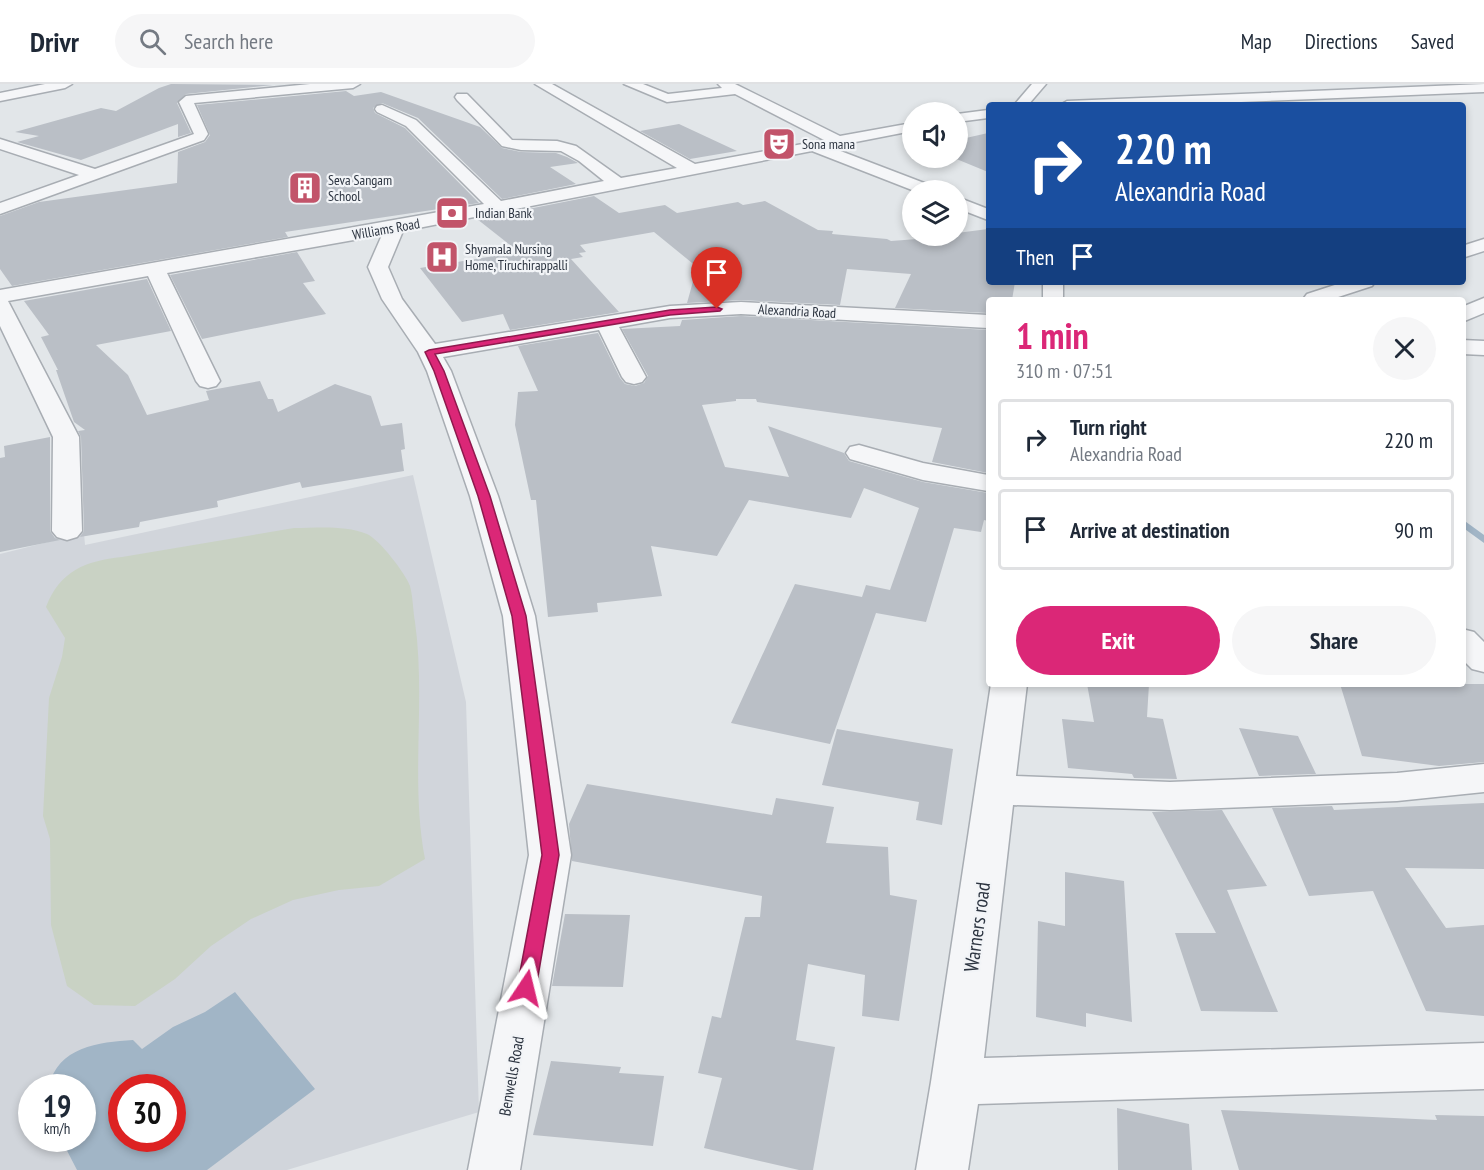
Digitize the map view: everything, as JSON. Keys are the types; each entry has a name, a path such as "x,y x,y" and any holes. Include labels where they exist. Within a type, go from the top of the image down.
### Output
{"street":[{"path":"0,97 65,84"},
{"path":"0,209 199,137 201,134 197,123 186,102 203,84"},
{"path":"191,99 352,84"},
{"path":"542,84 693,170"},
{"path":"631,84 667,98 739,90"},
{"path":"725,84 847,139 850,153 858,163"},
{"path":"1024,102 1039,84"},
{"path":"1287,84 1305,96"},
{"path":"1146,102 1484,88"},
{"path":"462,97 507,143 513,146 569,148 619,185"},
{"path":"382,109 411,123 498,208"},
{"path":"968,117 986,114"},
{"name":"Williams Road","path":"0,296 395,228 902,129"},
{"path":"0,144 97,175"},
{"path":"813,146 902,180"},
{"path":"20,166 50,160"},
{"path":"968,207 986,214"},
{"path":"316,241 360,260 395,228"},
{"path":"1466,251 1484,245"},
{"name":"Benwells Road","path":"360,260 392,299 429,352 439,371 484,496 519,616 550,855 494,1170"},
{"path":"155,269 208,381"},
{"path":"1317,297 1355,285"},
{"path":"0,304 66,437 67,531"},
{"path":"1466,314 1484,304"},
{"name":"Alexandria Road","path":"429,352 670,312 741,308 986,322"},
{"path":"606,323 634,378"},
{"path":"1466,347 1484,348"},
{"path":"859,453 928,474 986,483"},
{"path":"1466,643 1484,661"},
{"name":"Warners road","path":"942,1170 1010,687"},
{"path":"996,790 1170,796 1397,787 1484,778"},
{"path":"956,1082 1484,1066"}],"shaded area":[{"path":"413,475 466,702 479,1112 287,1170 0,1170 0,554 84,533 85,545"}],"green space":[{"path":"294,528 340,528 367,534 392,557 410,586 418,652 418,771 425,859 379,886 339,890 293,900 251,919 211,946 175,979 135,1006 94,1005 67,986 51,925 50,839 43,816 49,698 62,657 65,638 46,607 66,576 96,561"}],"water":[{"path":"235,992 315,1089 207,1170 77,1170 68,1152 96,1152 96,1074 54,1074 61,1063 81,1049 94,1045 133,1040 142,1049 173,1027 205,1012"}],"building":[{"path":"171,84 273,85 186,94 177,103 191,133 178,137 178,124 81,160 17,142 39,136 15,132 101,108 116,111"},
{"path":"346,91 354,96 381,92 480,127 502,148 521,152 556,153 567,157 578,163 550,167 576,184 502,199 418,118 382,103 373,108 375,113 405,128 479,203 285,232 288,237 12,286 0,269 0,216 39,202 177,183 178,152 205,142 210,135 197,105"},
{"path":"679,124 737,151 690,159 640,131"},
{"path":"986,133 986,171 968,164 968,138"},
{"path":"594,196 619,213 665,205 677,213 738,202 743,205 765,201 818,230 833,231 832,234 902,240 902,246 968,246 968,232 986,229 986,285 1014,285 1012,297 986,297 986,313 895,308 911,274 847,269 840,305 741,300 687,303 697,267 654,232 580,245 586,252 579,253 583,257 571,259 619,312 510,330 503,314 462,322 420,268 519,252 477,219"},
{"path":"297,252 315,281 303,283 326,314 202,339 170,275"},
{"path":"147,279 171,331 96,345 128,375 147,415 209,400 206,391 260,381 268,399 273,399 278,412 335,384 371,396 381,426 402,423 405,449 401,450 404,471 302,488 300,482 217,501 218,507 140,522 139,527 80,537 84,531 81,437 78,431 85,430 74,422 56,370 58,370 41,337 49,335 24,301"},
{"path":"741,316 986,330 986,473 932,462 942,428 757,402 756,399 736,399 736,401 702,405 725,467 789,477 768,426 844,453 849,461 923,482 986,493 986,520 984,520 981,532 954,528 926,622 876,613 830,744 731,723 795,584 862,597 866,585 890,590 919,508 864,488 851,518 749,500 717,556 651,546 662,596 597,603 598,612 548,617 536,500 531,500 515,425 518,392 538,391 518,346 598,333 620,378 625,384 635,386 644,383 648,376 622,329 680,326 682,320"},
{"path":"50,437 50,531 55,538 60,540 0,552 0,458 5,457 4,446"},
{"path":"1466,684 1484,684 1484,762 1439,766 1362,756 1341,687 1466,687"},
{"path":"1088,687 1149,687 1147,717 1163,719 1177,779 1134,778 1132,774 1068,768 1062,719 1094,722"},
{"path":"1239,728 1298,736 1316,774 1259,776"},
{"path":"837,729 953,749 942,825 916,820 919,802 822,785"},
{"path":"587,784 772,815 776,798 834,807 826,843 888,847 890,895 917,900 899,1021 862,1016 865,975 808,964 796,1040 835,1047 813,1170 799,1170 704,1148 722,1078 698,1073 712,1016 721,1018 745,917 760,917 762,896 572,861 569,824"},
{"path":"1484,803 1484,869 1405,868 1446,928 1484,925 1484,1016 1426,1011 1373,891 1309,896 1272,808 1332,806 1334,810"},
{"path":"1222,810 1267,886 1227,890 1278,1012 1201,1011 1175,933 1216,933 1152,812"},
{"path":"1065,872 1124,881 1132,1022 1086,1013 1086,1027 1036,1017 1038,921 1065,926"},
{"path":"565,914 630,915 623,987 552,986"},
{"path":"551,1061 621,1067 619,1073 664,1076 653,1146 533,1135"},
{"path":"1117,1108 1189,1124 1192,1170 1118,1170"},
{"path":"1221,1110 1437,1120 1435,1115 1484,1116 1484,1170 1239,1170"}],"waterway":[{"path":"1466,525 1484,540"}],"place":[{"name":"Sona mana","path":"779,144"},
{"name":"Seva Sangam School","path":"305,188"},
{"name":"Indian Bank","path":"452,213"},
{"name":"Shyamala Nursing Home, Tiruchirappalli","path":"442,257"}],"route":[{"path":"526,988 550,855 519,616 484,496 439,371 429,352 670,312 717,309"}]}
